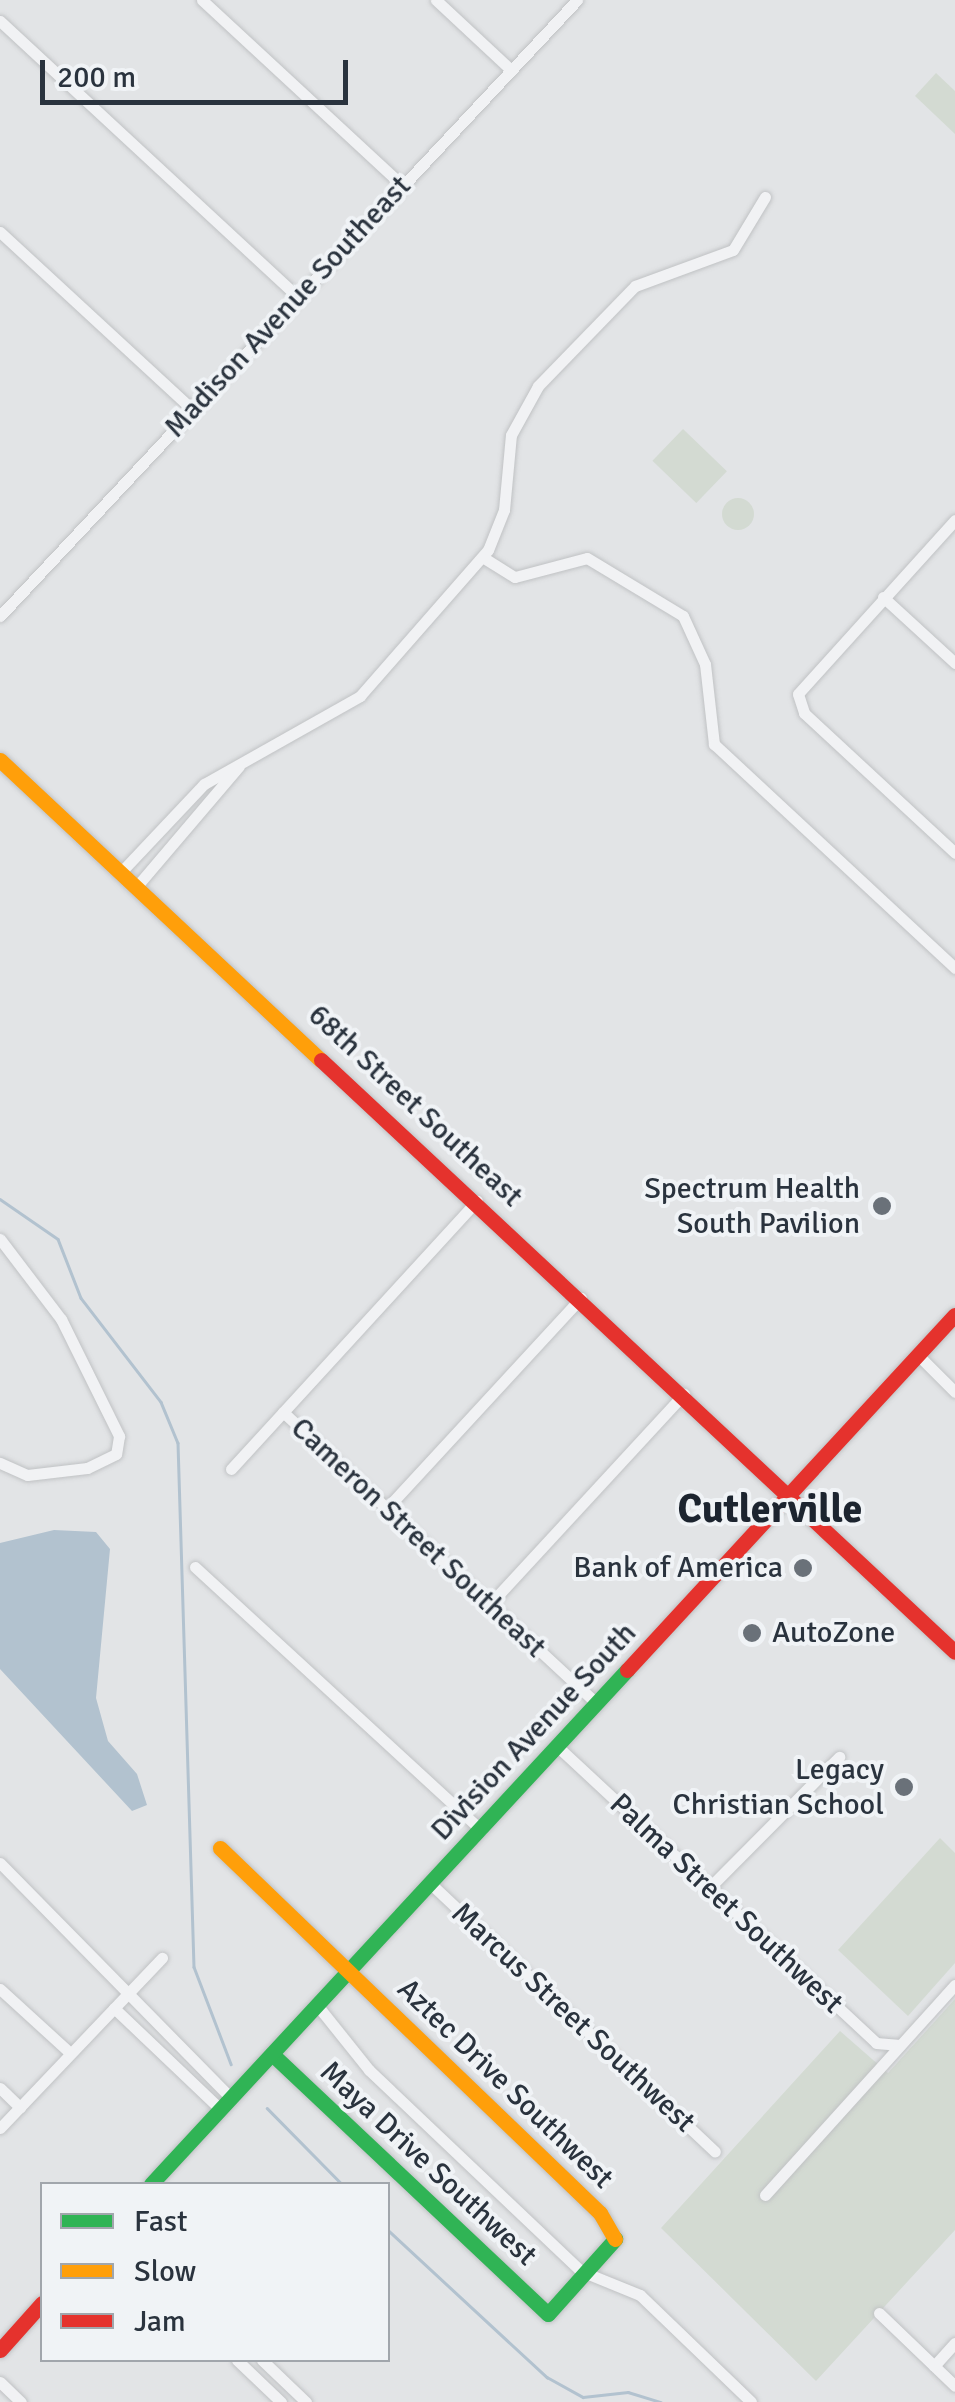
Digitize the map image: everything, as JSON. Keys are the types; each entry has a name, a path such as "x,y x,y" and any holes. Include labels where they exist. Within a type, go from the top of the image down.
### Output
{"main road":[{"name":"68th Street Southeast","path":"0,760 686,1392 955,1652"},
{"name":"Division Avenue South","path":"154,2182 955,1315"},
{"name":"Aztec Drive Southwest","path":"220,1848 618,2238 590,2275"},
{"name":"Maya Drive Southwest","path":"272,2054 548,2314 590,2275"},
{"path":"0,2350 40,2305"}],"street":[{"path":"202,0 402,185"},
{"path":"436,0 511,70"},
{"name":"Madison Avenue Southeast","path":"0,616 577,0"},
{"path":"0,21 297,296"},
{"path":"121,872 204,784 347,708 484,558 504,510 511,436 531,394 635,286 732,250 766,197"},
{"path":"0,232 192,410"},
{"path":"955,520 798,694 804,713 955,853"},
{"path":"484,558 514,576 586,558 683,616 704,664 714,744 955,968"},
{"path":"883,597 955,664"},
{"path":"137,886 240,766"},
{"path":"231,1469 477,1201"},
{"path":"0,1239 60,1318 119,1436 106,1461 54,1472 0,1463"},
{"path":"386,1508 582,1298"},
{"path":"918,1356 955,1392"},
{"path":"490,1604 686,1392"},
{"name":"Cameron Street Southeast","path":"283,1412 597,1704"},
{"path":"194,1566 481,1830"},
{"name":"Palma Street Southwest","path":"558,1747 876,2043 900,2046"},
{"path":"709,1888 839,1757"},
{"path":"0,1863 131,1991 147,2019 226,2104"},
{"name":"Marcus Street Southwest","path":"431,1884 715,2152"},
{"path":"0,2128 162,1958"},
{"path":"765,2194 955,1985"},
{"path":"0,1988 70,2054"},
{"path":"317,2005 369,2070 590,2275 650,2302 751,2402"},
{"path":"114,2008 226,2104"},
{"path":"0,2088 20,2107"},
{"path":"879,2313 955,2386"},
{"path":"934,2366 955,2343"},
{"path":"239,2362 281,2402"},
{"path":"264,2362 306,2402"},
{"path":"0,2382 21,2402"}],"shaded area":[{"path":"936,73 955,91 955,134 915,96"},
{"path":"683,429 727,471 696,503 652,461"},
{"path":"738,498 749,503 754,514 749,525 738,530 727,525 722,514 727,503"},
{"path":"940,1838 955,1853 955,1963 908,2016 838,1950"},
{"path":"955,1999 955,2230 816,2381 661,2228 840,2031 888,2073"}],"water":[{"path":"54,1530 96,1532 110,1549 96,1698 108,1741 137,1774 147,1805 132,1811 0,1669 0,1543"}],"waterway":[{"path":"0,1199 58,1239 81,1298 161,1402 178,1443 194,1967 231,2064"},
{"path":"267,2108 340,2182"},
{"path":"390,2232 547,2377 583,2397 628,2392 660,2402"}],"traffic: fast":[{"path":"153,2182 627,1670"},
{"path":"272,2054 548,2314 615,2239"}],"traffic: slow":[{"path":"0,760 321,1060"},
{"path":"220,1848 600,2213 615,2239"}],"traffic: jam":[{"path":"321,1060 955,1652"},
{"path":"627,1670 955,1315"},
{"path":"0,2350 40,2305"}],"place":[{"name":"Spectrum Health South Pavilion","path":"882,1206"},
{"name":"Bank of America","path":"803,1568"},
{"name":"AutoZone","path":"752,1633"},
{"name":"Legacy Christian School","path":"904,1787"}],"district":[{"name":"Cutlerville","path":"770,1509"}]}
